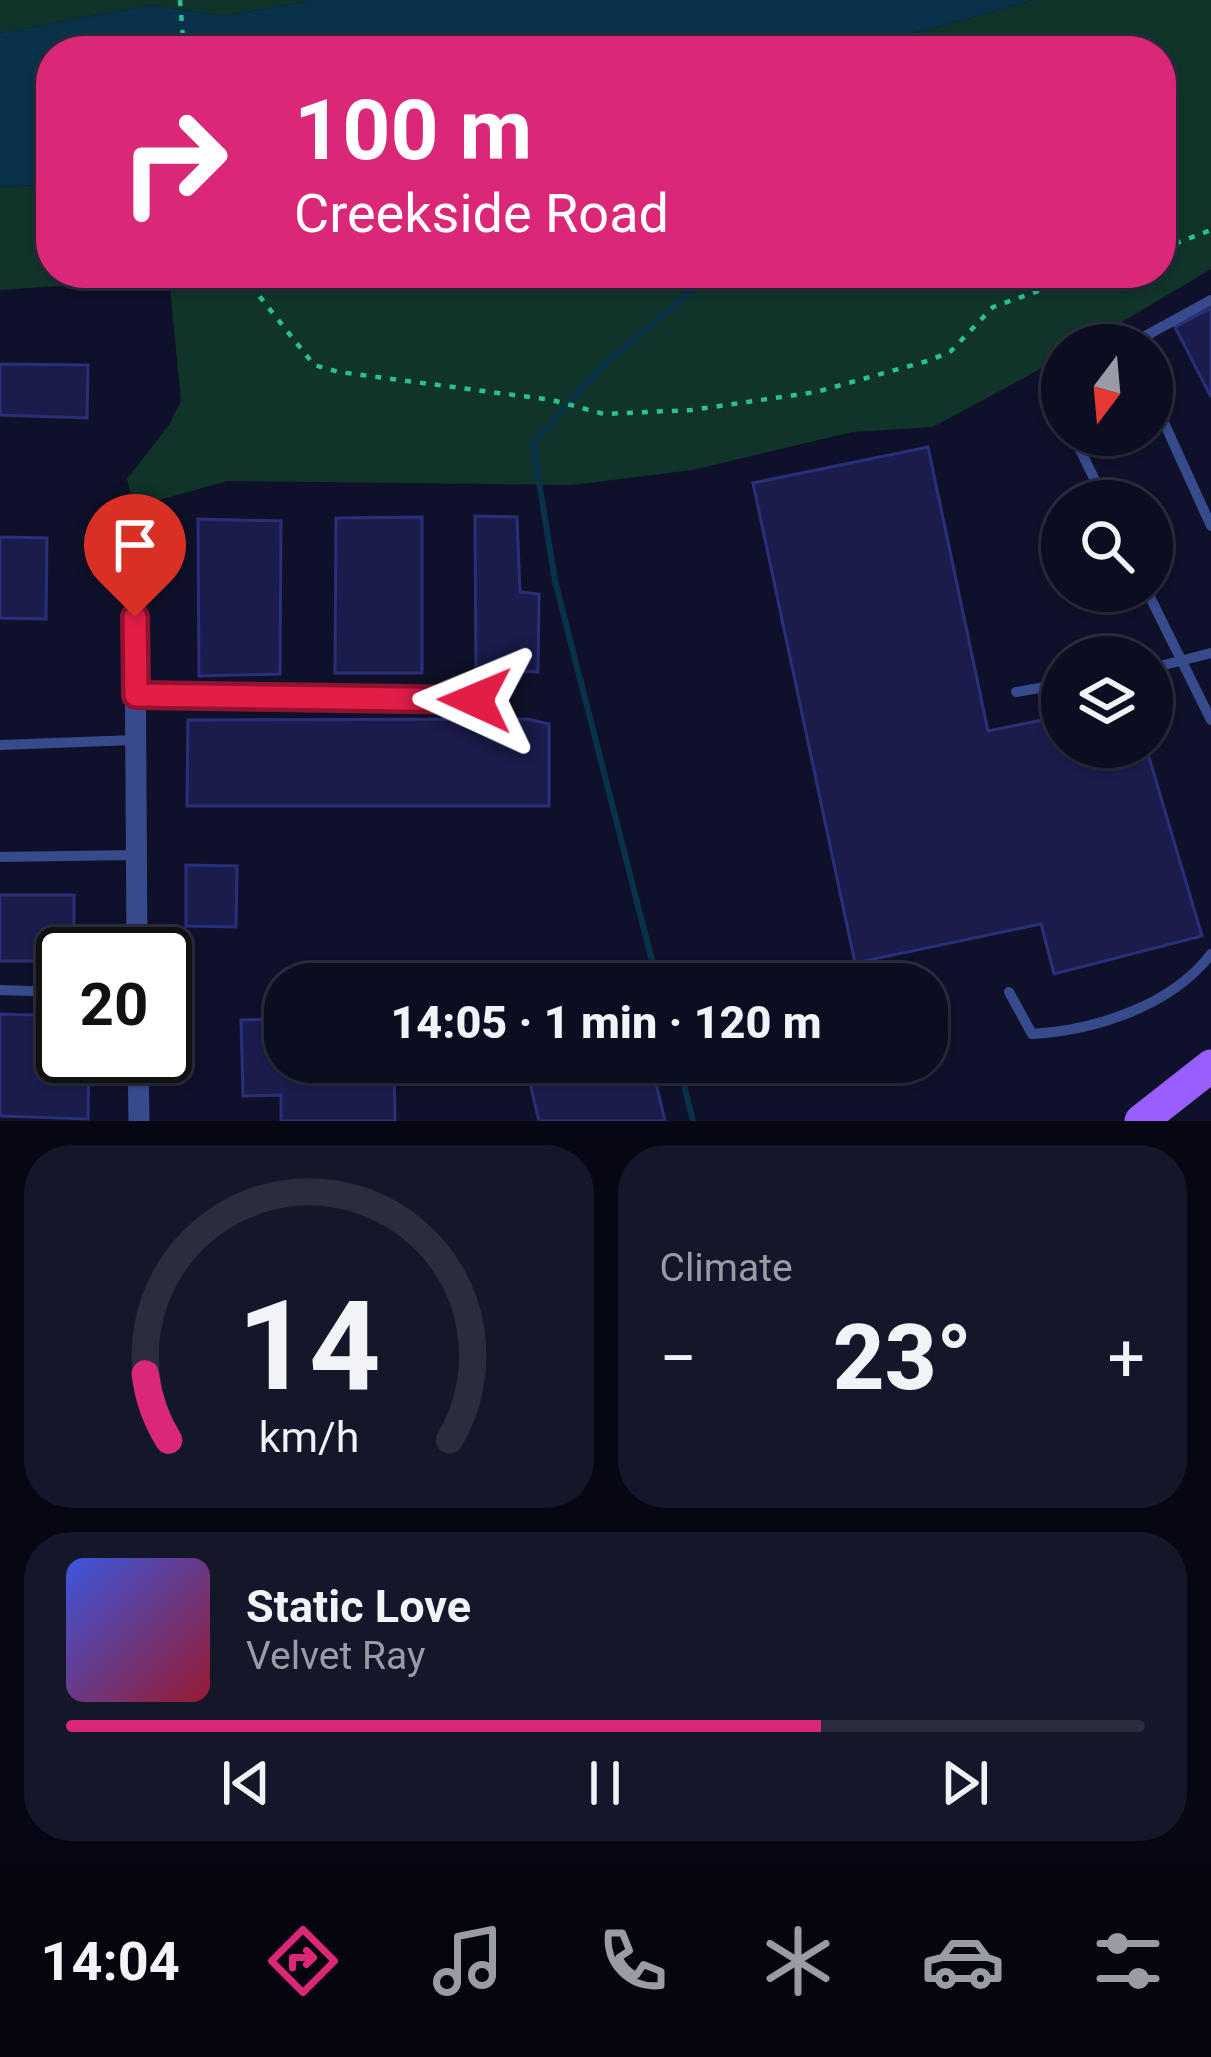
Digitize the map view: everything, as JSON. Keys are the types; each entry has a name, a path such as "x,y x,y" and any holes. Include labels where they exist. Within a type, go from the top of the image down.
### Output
{"main road":[{"path":"1141,1121 1211,1066"}],"street":[{"path":"135,617 137,927"},
{"path":"138,1083 139,1121"}],"lane":[{"path":"1167,324 1211,300"},
{"path":"1173,442 1211,526"},
{"path":"1157,612 1211,720"},
{"path":"1173,664 1211,652"},
{"path":"1016,692 1041,688"},
{"path":"136,695 475,700"},
{"path":"0,745 136,740"},
{"path":"0,857 136,854"},
{"path":"1010,992 1032,1034 1075,1031 1142,1006 1192,978 1211,954"},
{"path":"0,990 36,991"}],"path":[{"path":"180,0 183,36"},
{"path":"1176,243 1211,230"},
{"path":"253,288 314,365 553,400 604,414 692,410 817,392 891,372 951,351 993,307 1047,288"}],"green space":[{"path":"0,0 315,0 224,16 151,5 0,33"},
{"path":"1033,0 1211,0 1211,269 1118,324 1041,324 1041,368 933,427 852,432 692,470 572,485 227,481 134,507 127,479 169,425 181,401 170,288 1176,288 1176,36 898,36"},
{"path":"36,185 36,287 0,290 0,187"}],"water":[{"path":"315,0 1033,0 898,36 36,36 36,185 0,187 0,33 151,5 224,16"}],"building":[{"path":"1211,308 1211,397 1175,327"},
{"path":"0,364 88,365 87,418 0,415"},
{"path":"928,447 988,731 1041,720 1041,768 1152,768 1202,936 1054,974 1041,924 855,963 753,483"},
{"path":"475,516 517,517 520,592 539,594 538,672 476,671"},
{"path":"422,517 422,673 335,673 336,518"},
{"path":"198,519 281,521 280,674 199,676"},
{"path":"0,537 47,538 46,619 0,618"},
{"path":"527,719 549,724 549,806 187,806 188,720"},
{"path":"186,865 237,866 236,927 186,926"},
{"path":"0,895 74,895 74,927 36,927 36,961 0,961"},
{"path":"0,1014 36,1015 36,1083 89,1083 88,1119 0,1116"},
{"path":"264,1019 264,1083 394,1083 395,1121 281,1121 281,1095 243,1096 241,1020"},
{"path":"530,1083 656,1083 665,1121 539,1121"}],"waterway":[{"path":"653,963 555,581 533,444 602,366 695,288"},
{"path":"683,1083 693,1121"}],"route":[{"path":"135,617 136,695 475,700"}]}
